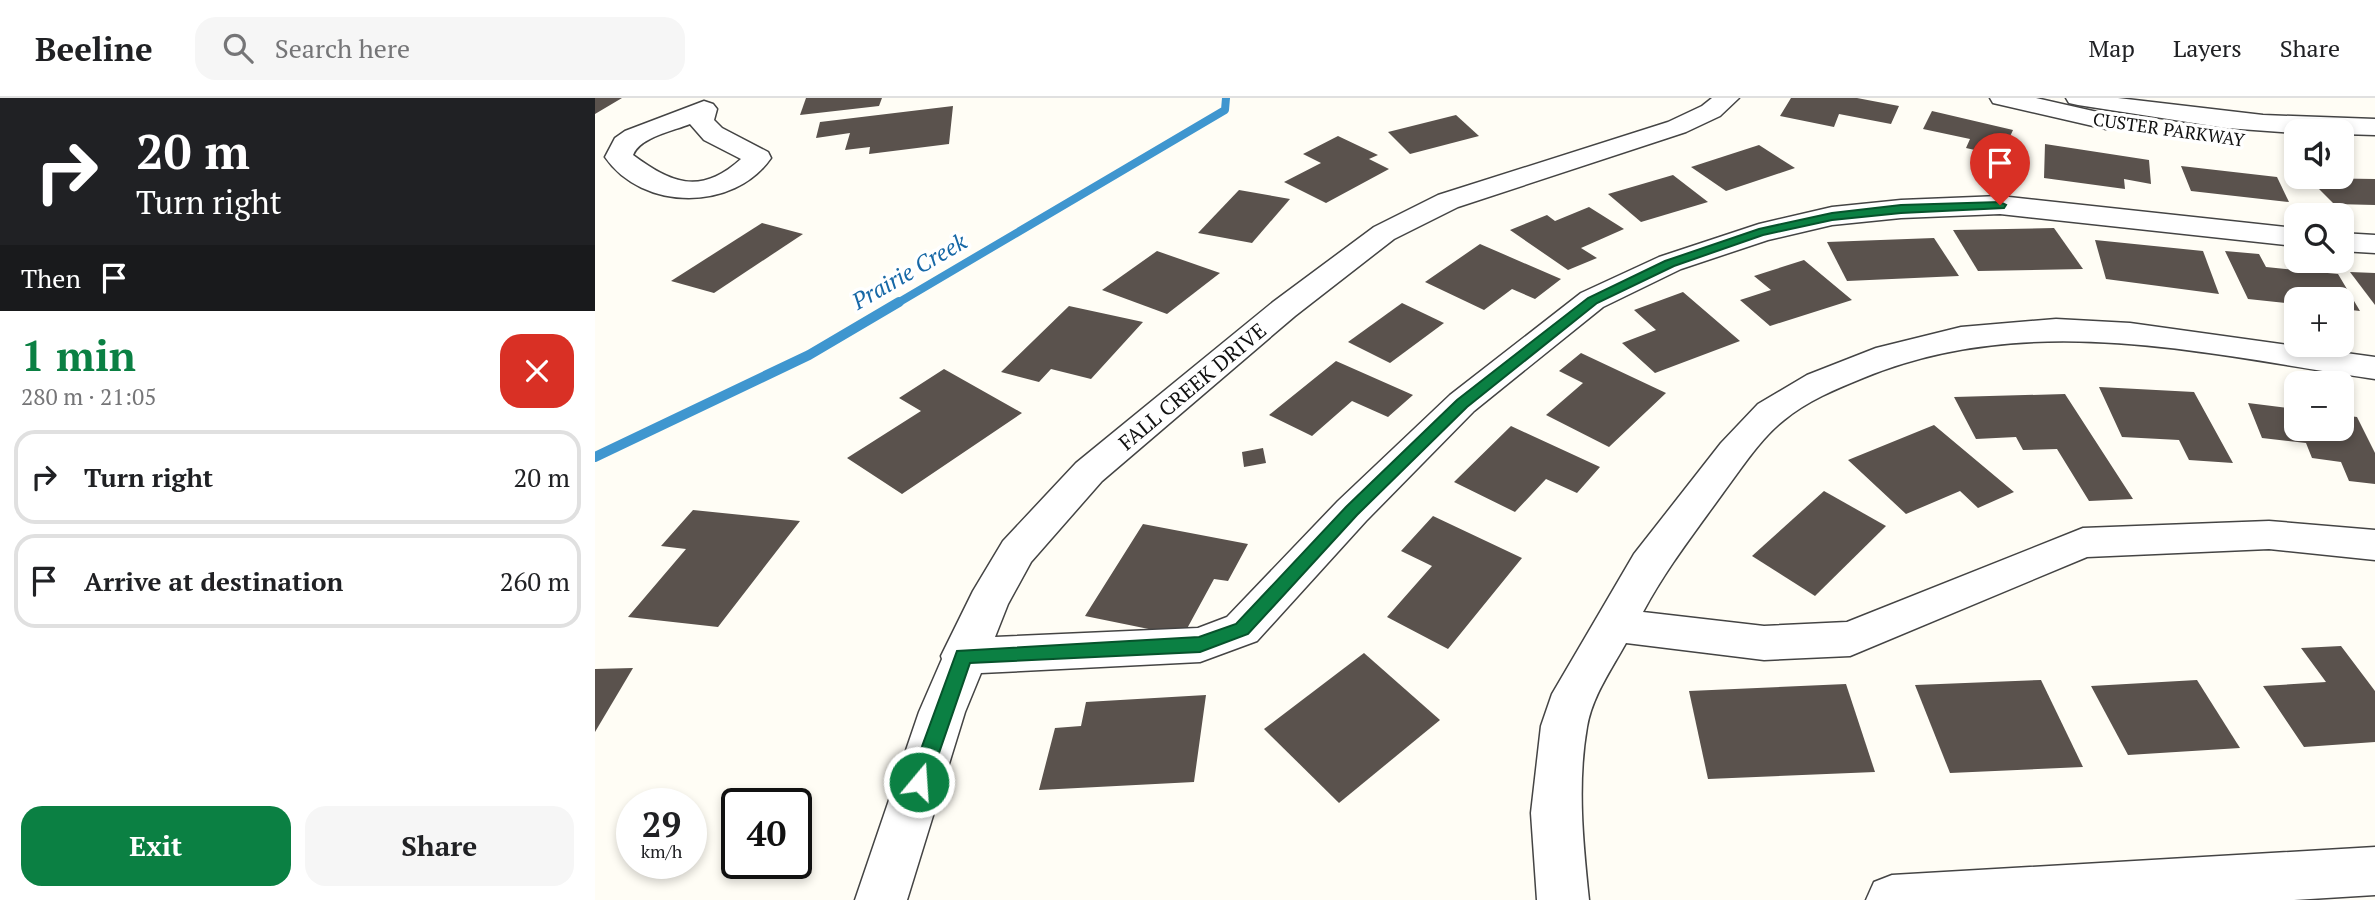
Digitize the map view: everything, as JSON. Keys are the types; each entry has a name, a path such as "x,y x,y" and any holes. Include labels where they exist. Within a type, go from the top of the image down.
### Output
{"street":[{"name":"FALL CREEK DRIVE","path":"881,900 942,712 963,656 988,602 1017,552 1089,472 1284,309 1384,233 1448,201 1678,127 1711,111 1727,98"},
{"name":"CUSTER PARKWAY","path":"2002,98 2136,126 2284,144"},
{"name":"CUSTER PARKWAY","path":"2078,98 2145,110 2236,121 2375,127"},
{"path":"710,104 701,121 713,134 758,158 748,169 710,188 680,192 643,176 618,157 624,144 634,136 710,104"},
{"path":"2354,147 2375,147"},
{"path":"963,656 1200,645 1242,629 1352,511 1462,403 1592,300 1670,263 1759,233 1832,216 1901,209 2000,205 2284,236"},
{"path":"2354,243 2375,244"},
{"path":"1563,900 1556,813 1565,726 1575,694 1648,565 1734,452 1771,411 1819,383 1888,355 1961,337 2056,329 2130,333 2375,368"},
{"path":"1614,625 1763,643 1850,639 2084,543 2269,535 2375,545"},
{"path":"1892,900 2375,871"}],"building":[{"path":"595,98 622,98 595,114"},
{"path":"806,98 882,98 879,106 800,115"},
{"path":"1791,98 1857,98 1899,106 1891,124 1839,114 1834,127 1780,116"},
{"path":"953,106 949,144 869,154 870,147 845,150 850,133 816,138 820,122"},
{"path":"1932,111 2013,130 2001,156 1966,148 1970,139 1923,129"},
{"path":"1456,115 1479,136 1410,154 1388,132"},
{"path":"1338,136 1378,155 1369,159 1389,169 1326,203 1284,182 1321,163 1303,154"},
{"path":"2045,144 2149,160 2151,184 2124,179 2125,189 2044,178"},
{"path":"1759,145 1795,168 1726,191 1691,167"},
{"path":"2181,166 2277,177 2289,202 2191,191"},
{"path":"1673,175 1708,202 1641,222 1608,194"},
{"path":"2354,179 2375,179 2375,205 2333,203 2319,189 2354,189"},
{"path":"1239,190 1290,199 1252,243 1198,233"},
{"path":"1589,207 1624,229 1581,248 1597,258 1568,270 1510,230 1547,215 1555,221"},
{"path":"762,223 803,234 714,293 671,281"},
{"path":"2054,228 2083,269 1978,271 1953,230"},
{"path":"1934,238 1959,276 1847,281 1827,242"},
{"path":"2095,240 2203,251 2219,294 2106,279"},
{"path":"1480,244 1561,279 1535,299 1512,289 1484,310 1425,282"},
{"path":"1157,251 1220,273 1167,314 1102,290"},
{"path":"2225,251 2259,254 2266,267 2284,269 2284,273 2338,274 2346,287 2284,287 2284,303 2248,299"},
{"path":"1804,260 1852,300 1770,326 1740,300 1771,290 1754,276"},
{"path":"2351,273 2375,273 2375,305"},
{"path":"1683,292 1740,341 1655,373 1622,343 1656,330 1634,310"},
{"path":"1402,303 1444,323 1390,363 1348,342"},
{"path":"1069,306 1143,322 1091,379 1051,369 1039,382 1001,372"},
{"path":"1581,353 1666,393 1609,447 1546,415 1583,383 1559,371"},
{"path":"1336,361 1413,395 1388,417 1352,401 1312,436 1269,415"},
{"path":"944,369 1022,413 902,494 847,458 921,411 899,398"},
{"path":"2099,387 2194,392 2233,463 2189,460 2179,440 2122,437"},
{"path":"2065,394 2133,499 2089,501 2057,449 2023,450 2016,437 1976,439 1954,397"},
{"path":"2248,403 2284,408 2284,440 2262,438"},
{"path":"2354,417 2357,417 2375,453 2375,484 2349,481 2341,462 2312,458 2306,443 2288,441 2354,441"},
{"path":"1934,425 2014,492 1978,508 1960,491 1906,514 1848,460"},
{"path":"1511,426 1600,467 1577,493 1546,479 1515,512 1454,482"},
{"path":"1263,448 1266,463 1244,467 1242,452"},
{"path":"1824,491 1886,526 1815,596 1752,556"},
{"path":"693,510 800,521 718,627 628,617 686,549 661,546"},
{"path":"1433,516 1522,558 1448,649 1387,617 1432,566 1401,551"},
{"path":"1143,524 1248,544 1228,581 1214,579 1183,636 1085,616"},
{"path":"2341,646 2375,691 2375,742 2304,747 2263,686 2326,682 2301,648"},
{"path":"1364,653 1440,720 1339,803 1264,729"},
{"path":"633,668 595,732 595,669"},
{"path":"2041,680 2083,767 1950,773 1915,685"},
{"path":"2197,680 2240,748 2128,755 2091,686"},
{"path":"1846,684 1875,772 1708,779 1689,691"},
{"path":"1206,695 1194,782 1039,790 1055,728 1081,726 1086,702"}],"waterway":[{"name":"Prairie Creek","path":"896,304 1225,110 1226,98"},
{"name":"Prairie Creek","path":"595,457 809,355 899,302"}],"route":[{"path":"919,782 963,656 1200,645 1242,629 1352,511 1462,403 1592,300 1670,263 1759,233 1832,216 1901,209 2000,205"}]}
